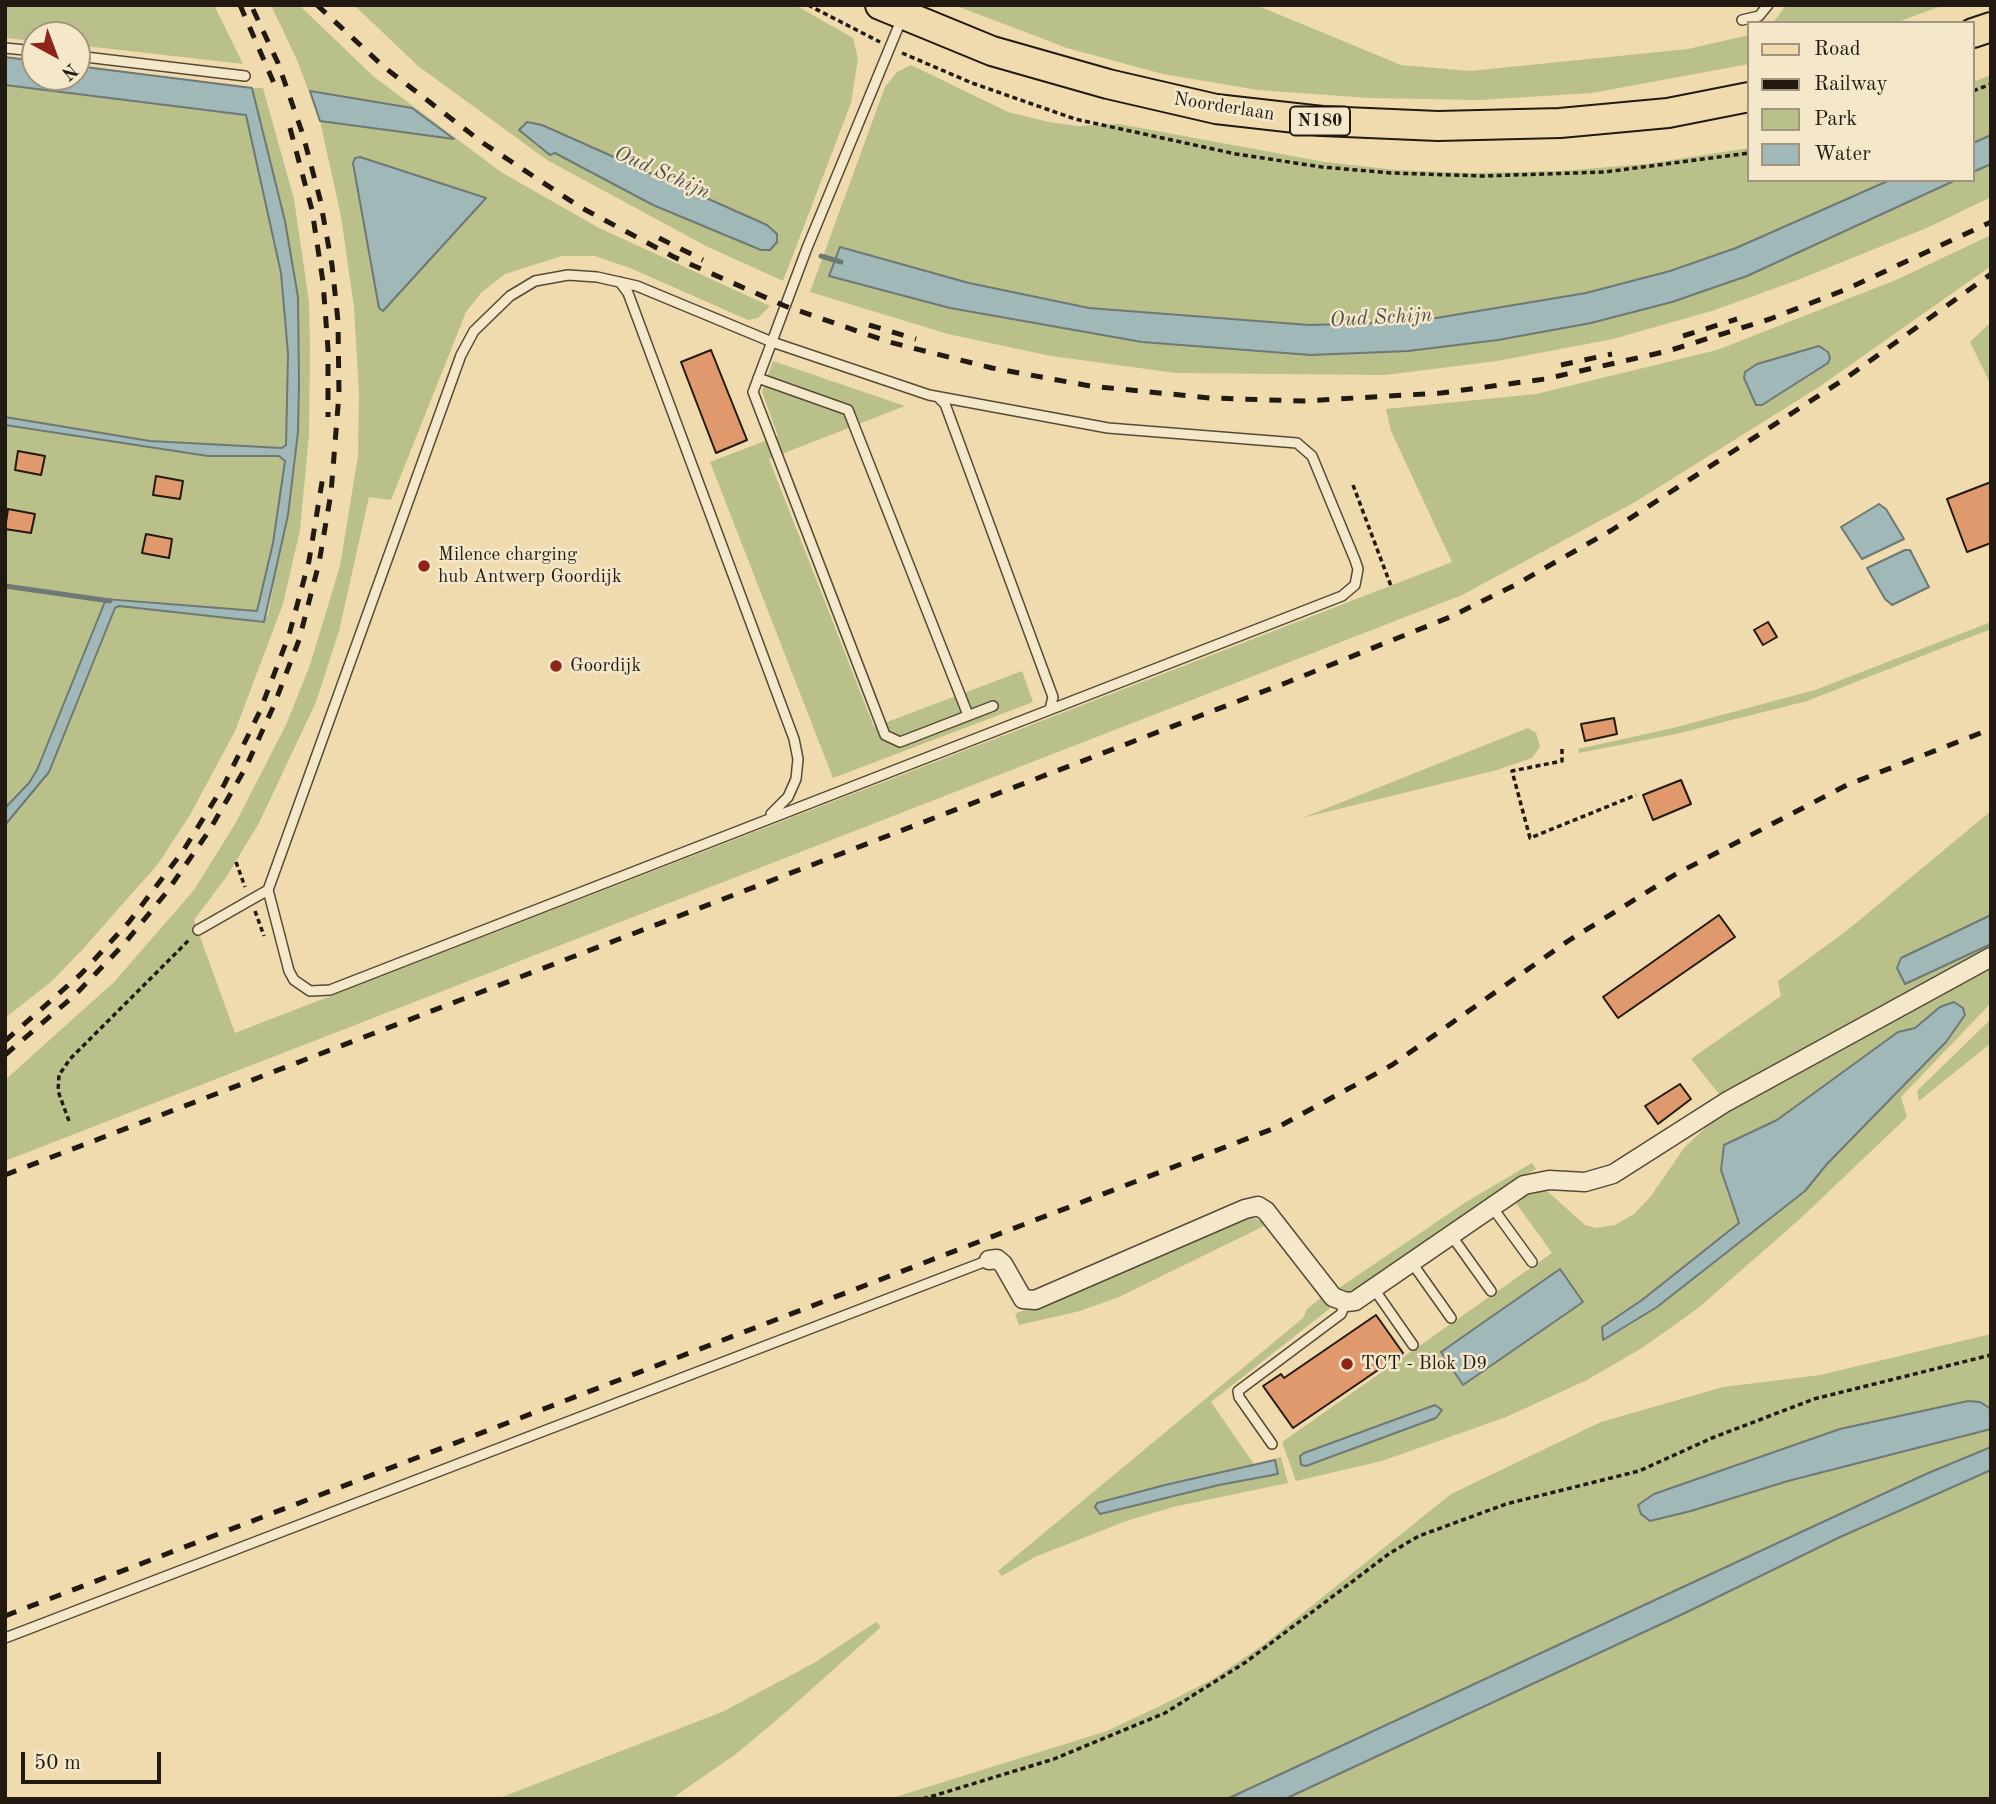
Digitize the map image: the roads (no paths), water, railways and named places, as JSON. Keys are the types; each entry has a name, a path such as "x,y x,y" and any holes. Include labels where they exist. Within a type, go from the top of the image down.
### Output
{"main road":[{"name":"Noorderlaan","path":"891,11 992,51 1108,84 1216,109 1322,121 1438,126 1560,123 1668,113 1748,97"}],"street":[{"path":"989,1260 996,1259 1003,1264 1023,1299 1035,1300 1245,1209 1258,1206 1266,1210 1328,1292 1338,1300 1355,1301 1492,1207 1535,1181 1585,1182 1613,1174 1726,1102 1991,957"}],"lane":[{"path":"1742,20 1759,16 1768,5"},
{"path":"891,11 753,392 885,735 900,742 993,706"},
{"path":"91,58 245,76"},
{"path":"568,275 637,286 772,342 938,397 1108,428 1297,443 1312,456 1355,560 1358,577 1349,592 1342,596 320,992 310,991 294,980 268,890 461,355 474,331 510,296 535,281 568,275"},
{"path":"620,282 628,293 794,739 798,759 796,779 788,797 775,812 758,823"},
{"path":"758,378 848,410 968,715"},
{"path":"938,397 945,404 1054,697 1054,705 1049,710"},
{"path":"198,930 268,890"},
{"path":"1492,1207 1531,1262"},
{"path":"1451,1235 1492,1291"},
{"path":"5,1638 989,1260"},
{"path":"1412,1263 1451,1318"},
{"path":"1374,1289 1413,1345"},
{"path":"1272,1444 1239,1397 1238,1391 1341,1314 1346,1302"}],"water":[{"path":"5,57 21,59 21,87 5,85"},
{"path":"91,68 252,88 285,221 298,297 298,432 288,515 264,622 119,606 115,608 49,772 5,825 5,808 29,783 37,770 106,599 257,611 273,543 285,461 279,456 208,456 5,425 5,417 150,441 282,448 286,445 288,354 281,273 246,115 53,91 91,91"},
{"path":"310,91 412,108 454,139 320,121"},
{"path":"527,122 542,125 767,225 777,234 777,242 770,250 761,250 653,205 555,153 550,155 519,130"},
{"path":"1991,135 1991,164 1975,171 1975,142"},
{"path":"360,157 486,198 383,311 379,308 353,163 355,158"},
{"path":"1885,182 1952,182 1747,276 1672,302 1591,323 1498,340 1408,351 1311,355 1142,342 950,308 829,276 840,247 969,283 1089,308 1309,325 1412,322 1586,293 1670,271 1736,248"},
{"path":"1819,346 1828,352 1828,363 1762,405 1756,405 1744,378 1745,372 1757,364"},
{"path":"1879,504 1886,509 1904,539 1862,559 1841,527"},
{"path":"1910,550 1929,587 1892,605 1885,599 1867,568"},
{"path":"1991,915 1991,944 1905,984 1897,968 1901,958"},
{"path":"1954,1002 1963,1008 1965,1015 1946,1042 1827,1164 1805,1191 1657,1307 1603,1340 1602,1327 1642,1300 1739,1223 1721,1170 1724,1145 1777,1120 1898,1032 1915,1028 1940,1007"},
{"path":"1560,1269 1583,1302 1463,1385 1441,1352"},
{"path":"1968,1401 1980,1402 1991,1409 1991,1429 1788,1481 1650,1521 1641,1514 1638,1505 1654,1494 1840,1429"},
{"path":"1435,1405 1442,1410 1436,1418 1306,1466 1301,1465 1300,1456 1304,1453"},
{"path":"1991,1447 1991,1470 1838,1538 1685,1613 1285,1799 1227,1799 1926,1474"},
{"path":"1275,1460 1278,1474 1219,1485 1100,1514 1095,1507 1097,1503 1165,1485"}],"waterway":[{"name":"Oud Schijn","path":"821,256 841,262"},
{"path":"5,586 110,601"}],"railway":[{"path":"240,5 276,88"},
{"path":"5,1055 75,995 124,944 166,893 209,831 246,767 274,705 299,640 319,563 331,493 339,394 338,321 332,265 320,199 303,135 278,63 251,5"},
{"path":"317,5 384,67 483,143 580,207 674,257 785,306 889,342 992,368 1090,386 1210,398 1304,401 1441,393 1545,379 1668,351 1770,319 1847,289 1991,222"},
{"path":"290,128 312,210 323,282 328,349 328,417"},
{"path":"659,238 703,260"},
{"path":"5,1175 1288,682 1450,617 1515,585 1612,530 1846,378 1991,274"},
{"path":"1683,336 1737,319"},
{"path":"869,325 916,339"},
{"path":"1561,365 1612,354"},
{"path":"5,1041 81,974 129,922 183,851 224,785 260,711 289,635 309,561 324,470"},
{"path":"5,1616 1280,1126 1392,1065 1568,941 1676,874 1847,785 1991,729"}],"place":[{"name":"Milence charging hub Antwerp Goordijk","path":"424,566"},
{"name":"Goordijk","path":"556,666"},
{"name":"TCT - Blok D9","path":"1347,1364"}]}
